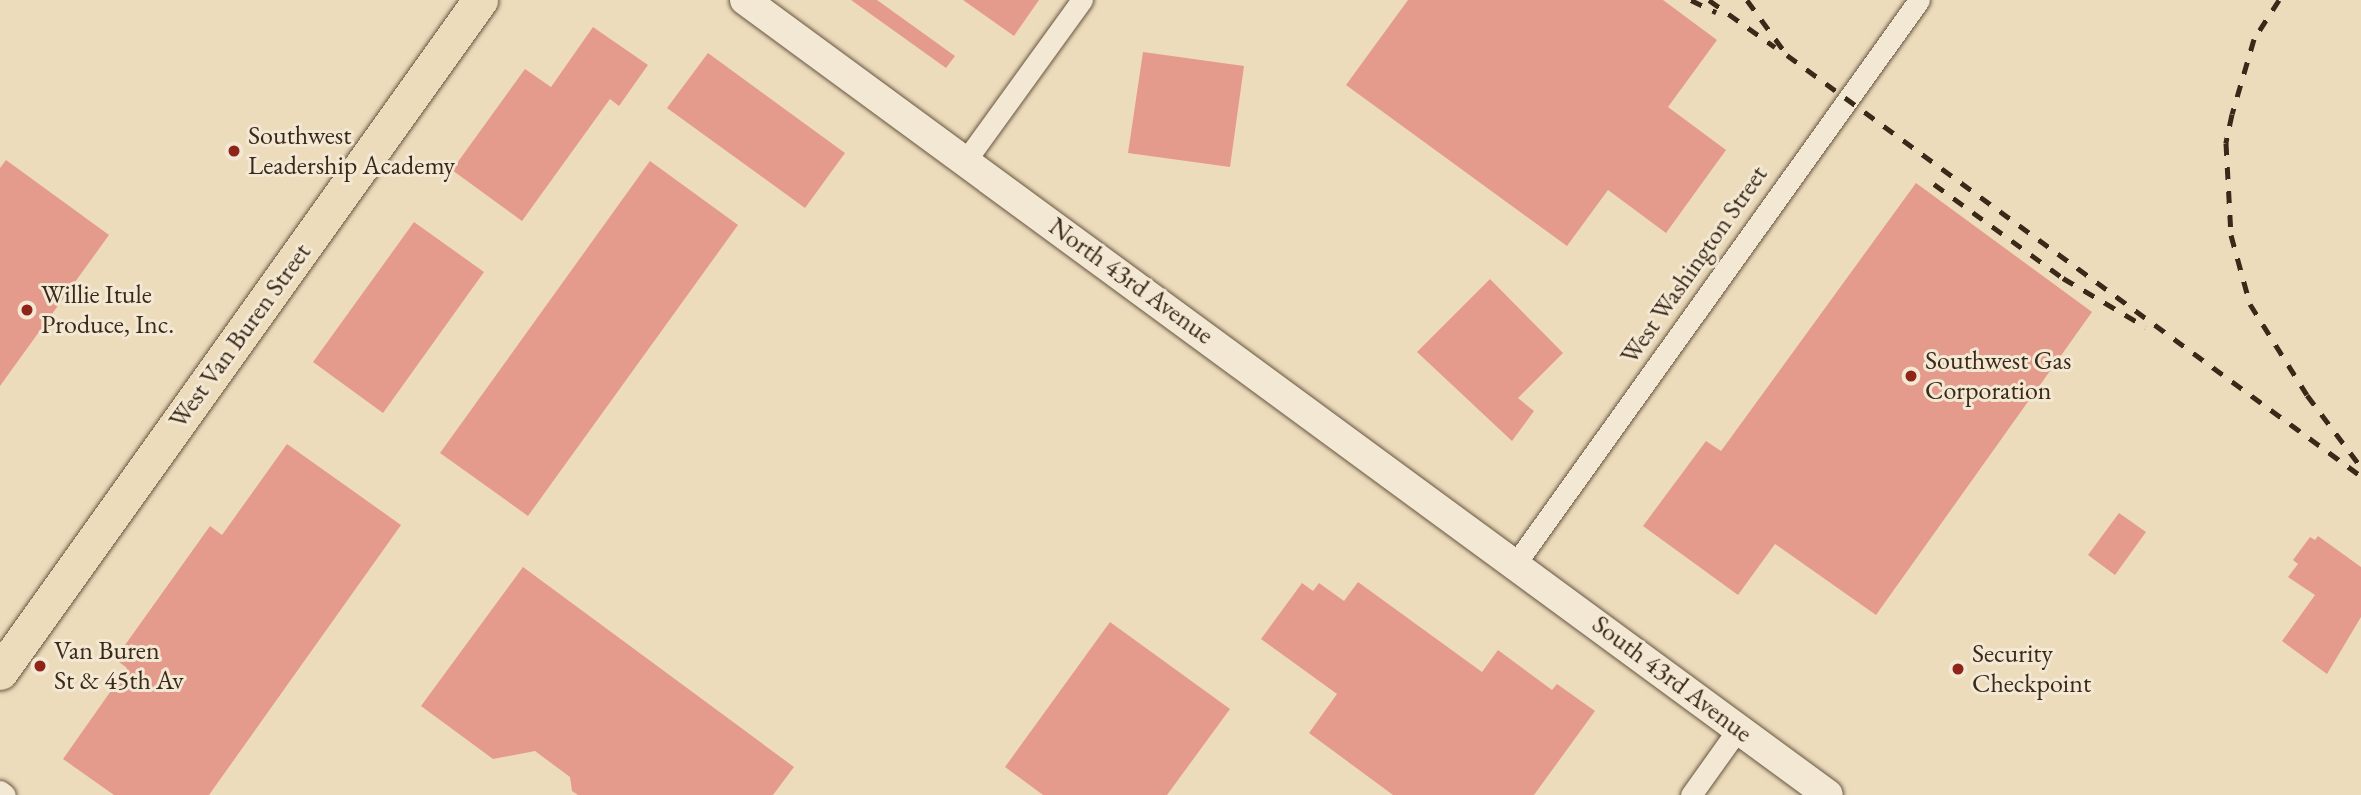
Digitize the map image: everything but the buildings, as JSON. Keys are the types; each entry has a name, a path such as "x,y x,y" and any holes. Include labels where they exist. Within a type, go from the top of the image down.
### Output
{"main road":[{"name":"West Van Buren Street","path":"0,672 480,0"},
{"name":"North 43rd Avenue","path":"745,0 1516,563"},
{"name":"South 43rd Avenue","path":"1516,563 1828,795"}],"street":[{"path":"966,160 1082,0"},
{"name":"West Washington Street","path":"1516,563 1919,0"},
{"path":"1691,795 1738,729"},
{"path":"0,791 5,795"}],"railway":[{"path":"1691,0 1716,12"},
{"path":"1709,0 1775,47"},
{"path":"1747,0 1787,55 2361,476"},
{"path":"2279,0 2254,39 2226,143 2231,235 2250,304 2307,395 2361,467"},
{"path":"1934,184 2063,278 2146,327"}],"place":[{"name":"Southwest Leadership Academy","path":"234,151"},
{"name":"Willie Itule Produce, Inc.","path":"27,310"},
{"name":"Southwest Gas Corporation","path":"1911,376"},
{"name":"Van Buren St & 45th Av","path":"40,666"},
{"name":"Security Checkpoint","path":"1958,669"}]}
